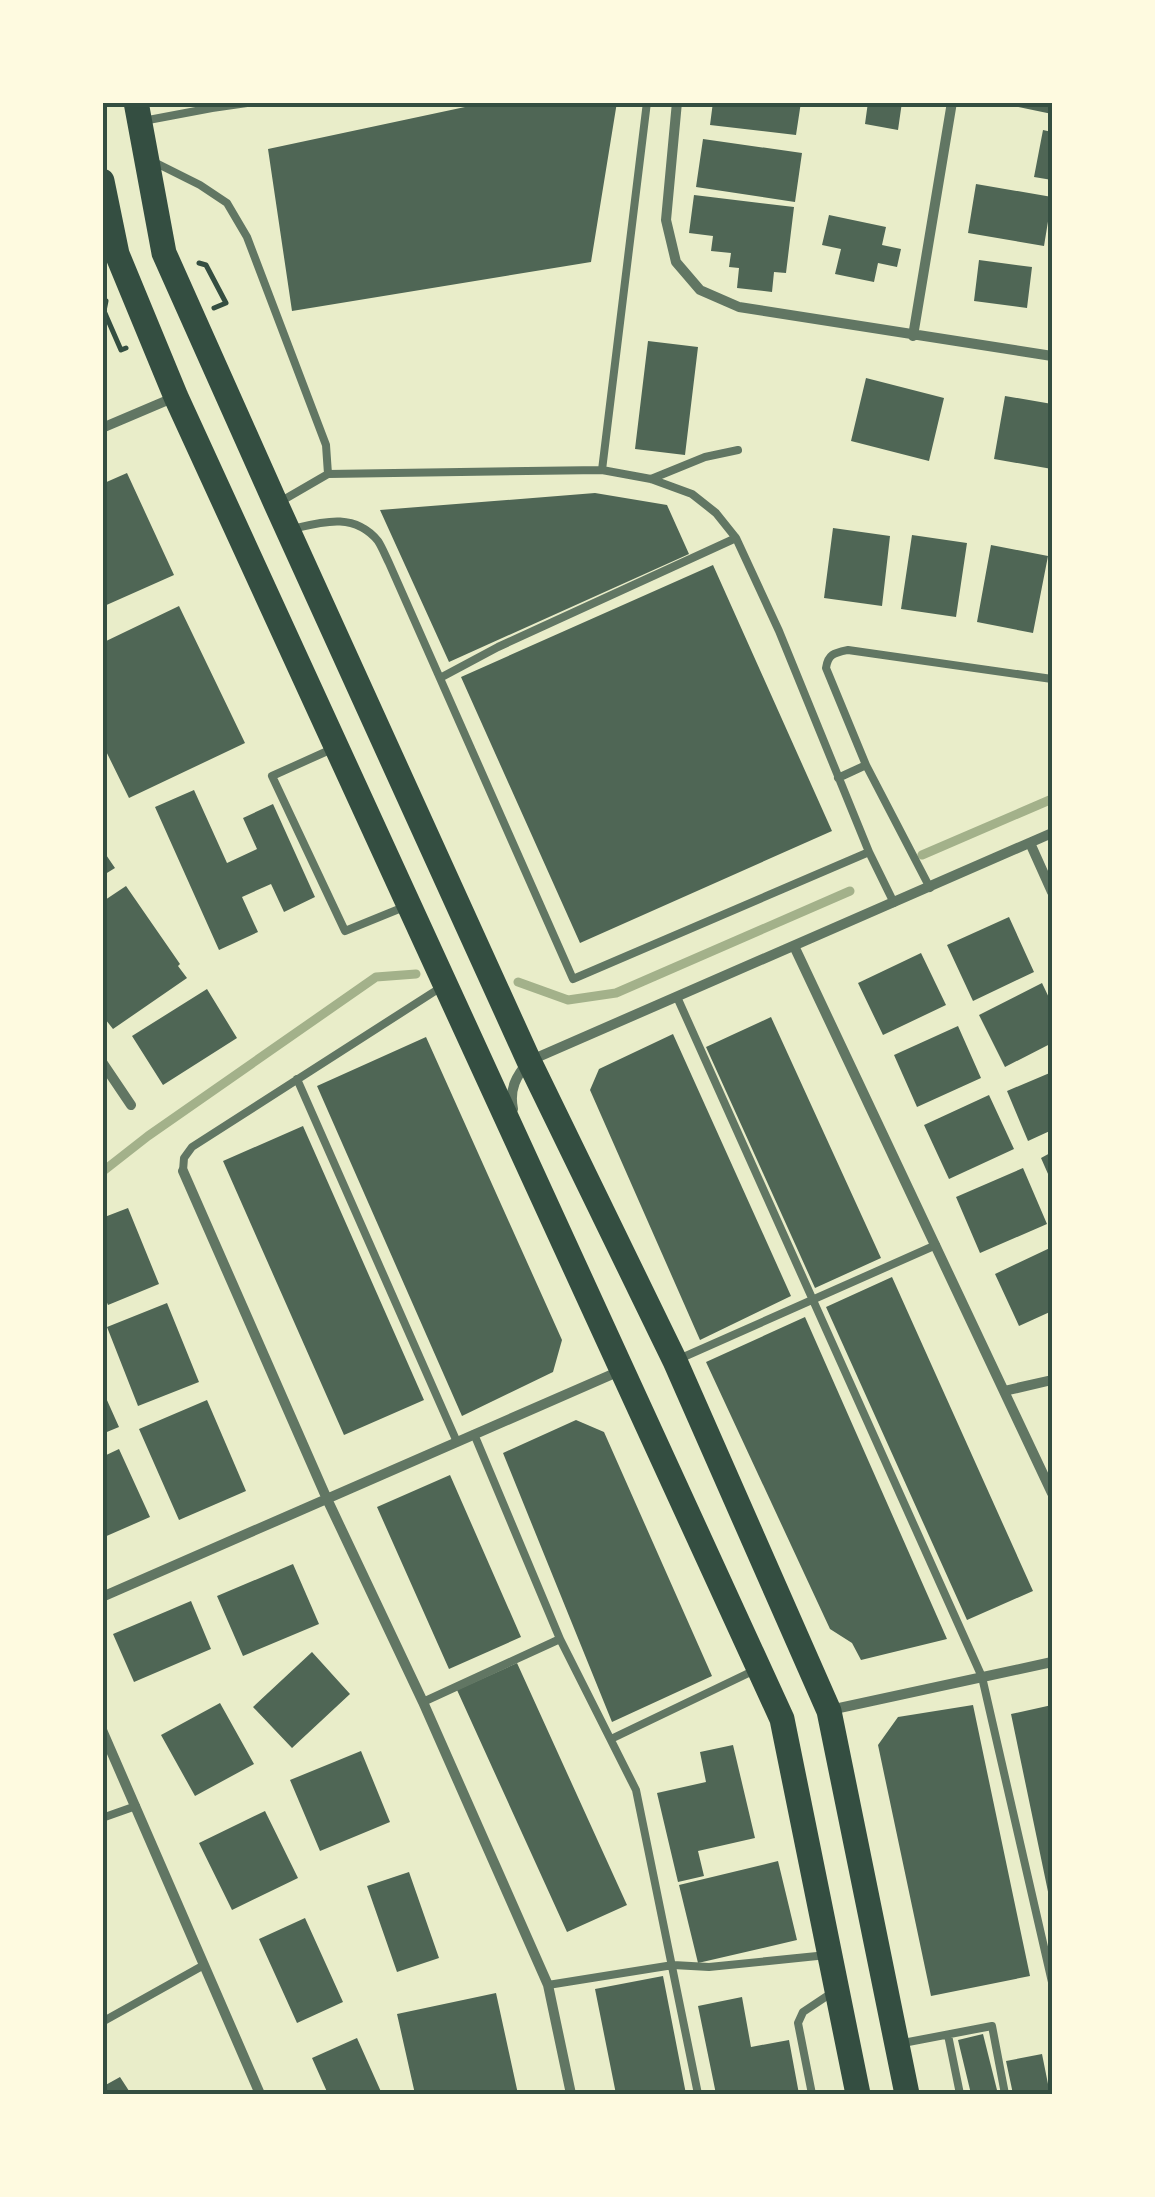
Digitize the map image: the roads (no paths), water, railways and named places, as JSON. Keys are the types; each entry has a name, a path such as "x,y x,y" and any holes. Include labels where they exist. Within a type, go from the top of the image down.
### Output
{"main road":[{"path":"138,112 164,253 529,1062 675,1361 829,1710 906,2094"},
{"path":"102,181 106,226 176,397 782,1718 858,2094"}],"street":[{"path":"677,102 666,220 676,262 700,290 739,307 1052,356"},
{"path":"913,336 952,102"},
{"path":"102,428 176,397"},
{"path":"522,1149 510,1096 514,1082 529,1062 1052,833"},
{"path":"1030,843 1052,892"},
{"path":"794,946 1052,1494"},
{"path":"102,1062 131,1105"},
{"path":"183,1171 548,1985 570,2094"},
{"path":"102,1597 622,1370"},
{"path":"1004,1391 1052,1380"},
{"path":"829,1710 1052,1662"},
{"path":"102,1730 260,2094"}],"lane":[{"path":"138,112 254,102"},
{"path":"602,470 647,102"},
{"path":"146,158 200,184 227,203 248,237 326,445 328,474"},
{"path":"651,480 705,457 738,450"},
{"path":"276,504 328,474 602,470 692,494 716,513 736,538 894,903"},
{"path":"287,530 334,520 358,526 377,540 573,978 869,852"},
{"path":"440,678 498,647 736,538"},
{"path":"930,888 866,765 826,668 828,659 834,653 848,650 1052,679"},
{"path":"335,748 272,776 345,931 408,905"},
{"path":"838,778 866,765"},
{"path":"183,1171 184,1158 192,1147 446,984"},
{"path":"677,997 982,1677 1052,1982"},
{"path":"297,1079 458,1442"},
{"path":"675,1361 936,1245"},
{"path":"474,1434 560,1640 636,1790 698,2094"},
{"path":"422,1702 560,1640"},
{"path":"610,1739 759,1668"},
{"path":"102,1818 136,1806"},
{"path":"548,1985 674,1965 709,1967 829,1955"},
{"path":"102,2022 204,1965"},
{"path":"812,2094 798,2023 803,2012 836,1989"},
{"path":"896,2044 992,2026 1005,2094"},
{"path":"948,2036 960,2094"}],"waterway":[{"path":"922,855 1052,799"},
{"path":"518,982 568,1000 616,993 850,891"},
{"path":"102,1172 376,977 416,974"}]}
